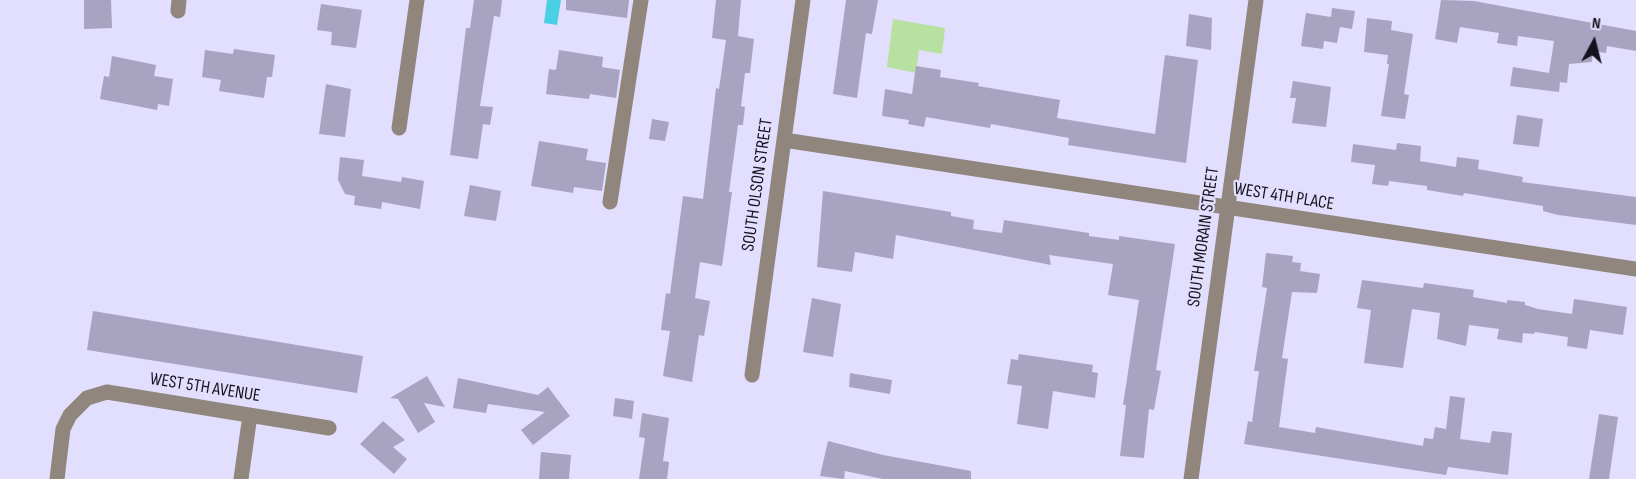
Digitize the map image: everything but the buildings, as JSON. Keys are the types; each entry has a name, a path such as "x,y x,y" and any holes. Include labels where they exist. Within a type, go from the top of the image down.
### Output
{"street":[{"path":"399,128 417,0"},
{"path":"610,202 641,0"},
{"name":"SOUTH OLSON STREET","path":"752,375 803,0"},
{"name":"SOUTH MORAIN STREET","path":"1191,479 1256,0"},
{"name":"WEST 4TH PLACE","path":"784,140 1636,269"},
{"name":"WEST 5TH AVENUE","path":"57,479 63,429 78,405 96,394 107,392 328,428"},
{"path":"241,479 250,415"}],"green space":[{"path":"893,19 945,28 942,54 919,50 916,73 887,67"}],"water":[{"path":"547,0 561,0 557,25 544,23"}]}
